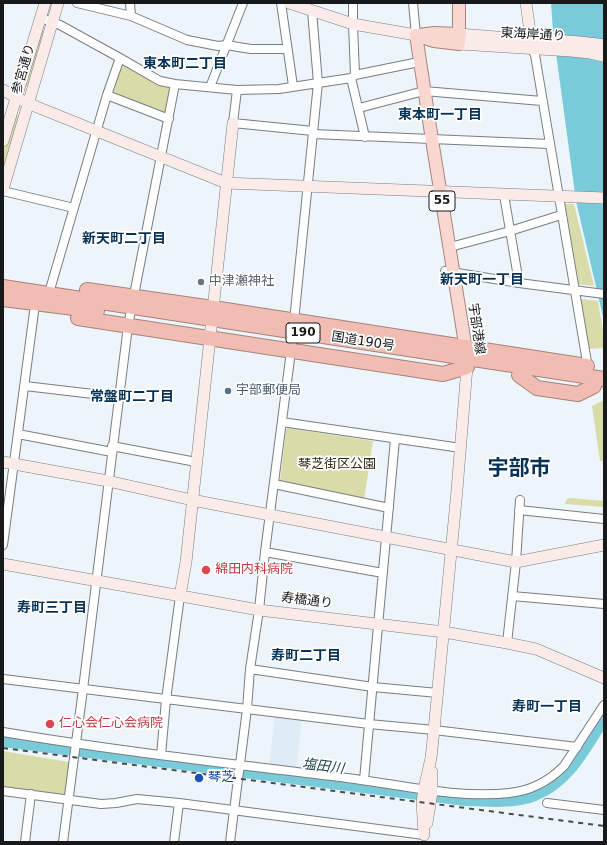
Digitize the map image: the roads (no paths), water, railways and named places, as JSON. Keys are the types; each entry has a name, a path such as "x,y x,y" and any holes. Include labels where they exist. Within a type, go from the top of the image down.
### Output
{"highway":[{"name":"国道190号","path":"3,287 69,307 130,311 292,336 467,357 596,379"},
{"name":"国道190号","path":"3,299 43,299"},
{"path":"43,299 292,336 467,357"},
{"name":"国道190号","path":"467,357 520,375 596,379"}],"main road":[{"path":"416,35 434,33 459,39 459,3"},
{"name":"宇部港線","path":"416,35 419,62 450,247 449,271 467,357"}],"street":[{"name":"参宮通り","path":"3,141 45,3"},
{"name":"参宮通り","path":"4,185 58,3"},
{"path":"77,3 131,16 188,40 218,46 226,45 251,49 287,49"},
{"path":"130,3 131,16"},
{"path":"210,87 243,3"},
{"path":"281,3 293,86"},
{"path":"289,3 353,24 416,35 413,3"},
{"path":"353,3 353,77 365,137"},
{"path":"526,3 531,44 535,55 574,290 596,379"},
{"path":"230,842 233,809 247,709 250,669 259,610 282,422 308,187 318,83 312,11"},
{"path":"41,18 52,22 160,81 175,84 237,90 279,89 353,77 419,62"},
{"name":"東海岸通り","path":"459,39 551,45 589,42 604,45"},
{"name":"東海岸通り","path":"551,45 604,56"},
{"path":"3,545 9,463 18,434 25,386 43,299 74,208 107,95 120,58"},
{"path":"63,842 76,749 130,311 175,84"},
{"path":"3,90 28,103 226,183 604,198"},
{"path":"161,755 166,700 186,562 237,90"},
{"path":"359,108 424,91 542,101"},
{"path":"107,95 168,119"},
{"path":"233,123 313,133 365,137 550,144"},
{"path":"4,185 74,208"},
{"path":"504,195 519,283"},
{"path":"450,247 510,231 561,215"},
{"path":"449,271 519,283 600,294"},
{"path":"3,791 101,804 137,799 233,809 423,839 461,448 467,357"},
{"path":"25,386 119,397"},
{"path":"282,422 395,440 461,448"},
{"path":"18,434 196,462"},
{"path":"364,780 395,440"},
{"path":"9,463 108,481 192,500 516,562 604,545"},
{"path":"274,484 389,508"},
{"path":"507,642 516,562 520,500"},
{"path":"519,510 604,518"},
{"path":"265,552 383,573"},
{"name":"寿橋通り","path":"3,564 259,610 444,632 507,642 536,649 604,678"},
{"path":"512,596 604,604"},
{"path":"250,669 373,686 438,693"},
{"path":"3,679 166,700 577,747"},
{"path":"3,732 76,749 161,755 239,766 364,780 428,793 500,794 526,790 542,784 557,773 564,766 604,705"},
{"path":"25,842 31,794"},
{"path":"174,842 179,803"},
{"path":"547,803 604,810"}],"water":[{"path":"551,3 604,3 604,321 576,201 553,31"}],"waterway":[{"name":"塩田川","path":"3,741 465,800 501,801 528,798 547,789 558,781 576,762 604,718"}],"railway":[{"path":"3,748 604,826"}],"place":[{"name":"中津瀬神社","path":"201,282"},
{"name":"宇部郵便局","path":"228,391"},
{"name":"綿田内科病院","path":"206,570"},
{"name":"仁心会仁心会病院","path":"50,724"},
{"name":"琴芝","path":"199,778"}],"district":[{"name":"東本町二丁目","path":"185,64"},
{"name":"東本町一丁目","path":"440,115"},
{"name":"新天町二丁目","path":"124,239"},
{"name":"新天町一丁目","path":"482,280"},
{"name":"常盤町二丁目","path":"132,397"},
{"name":"宇部市","path":"519,470"},
{"name":"寿町三丁目","path":"52,608"},
{"name":"寿町二丁目","path":"306,656"},
{"name":"寿町一丁目","path":"547,707"}],"park label":[{"name":"琴芝街区公園","path":"337,465"}]}
